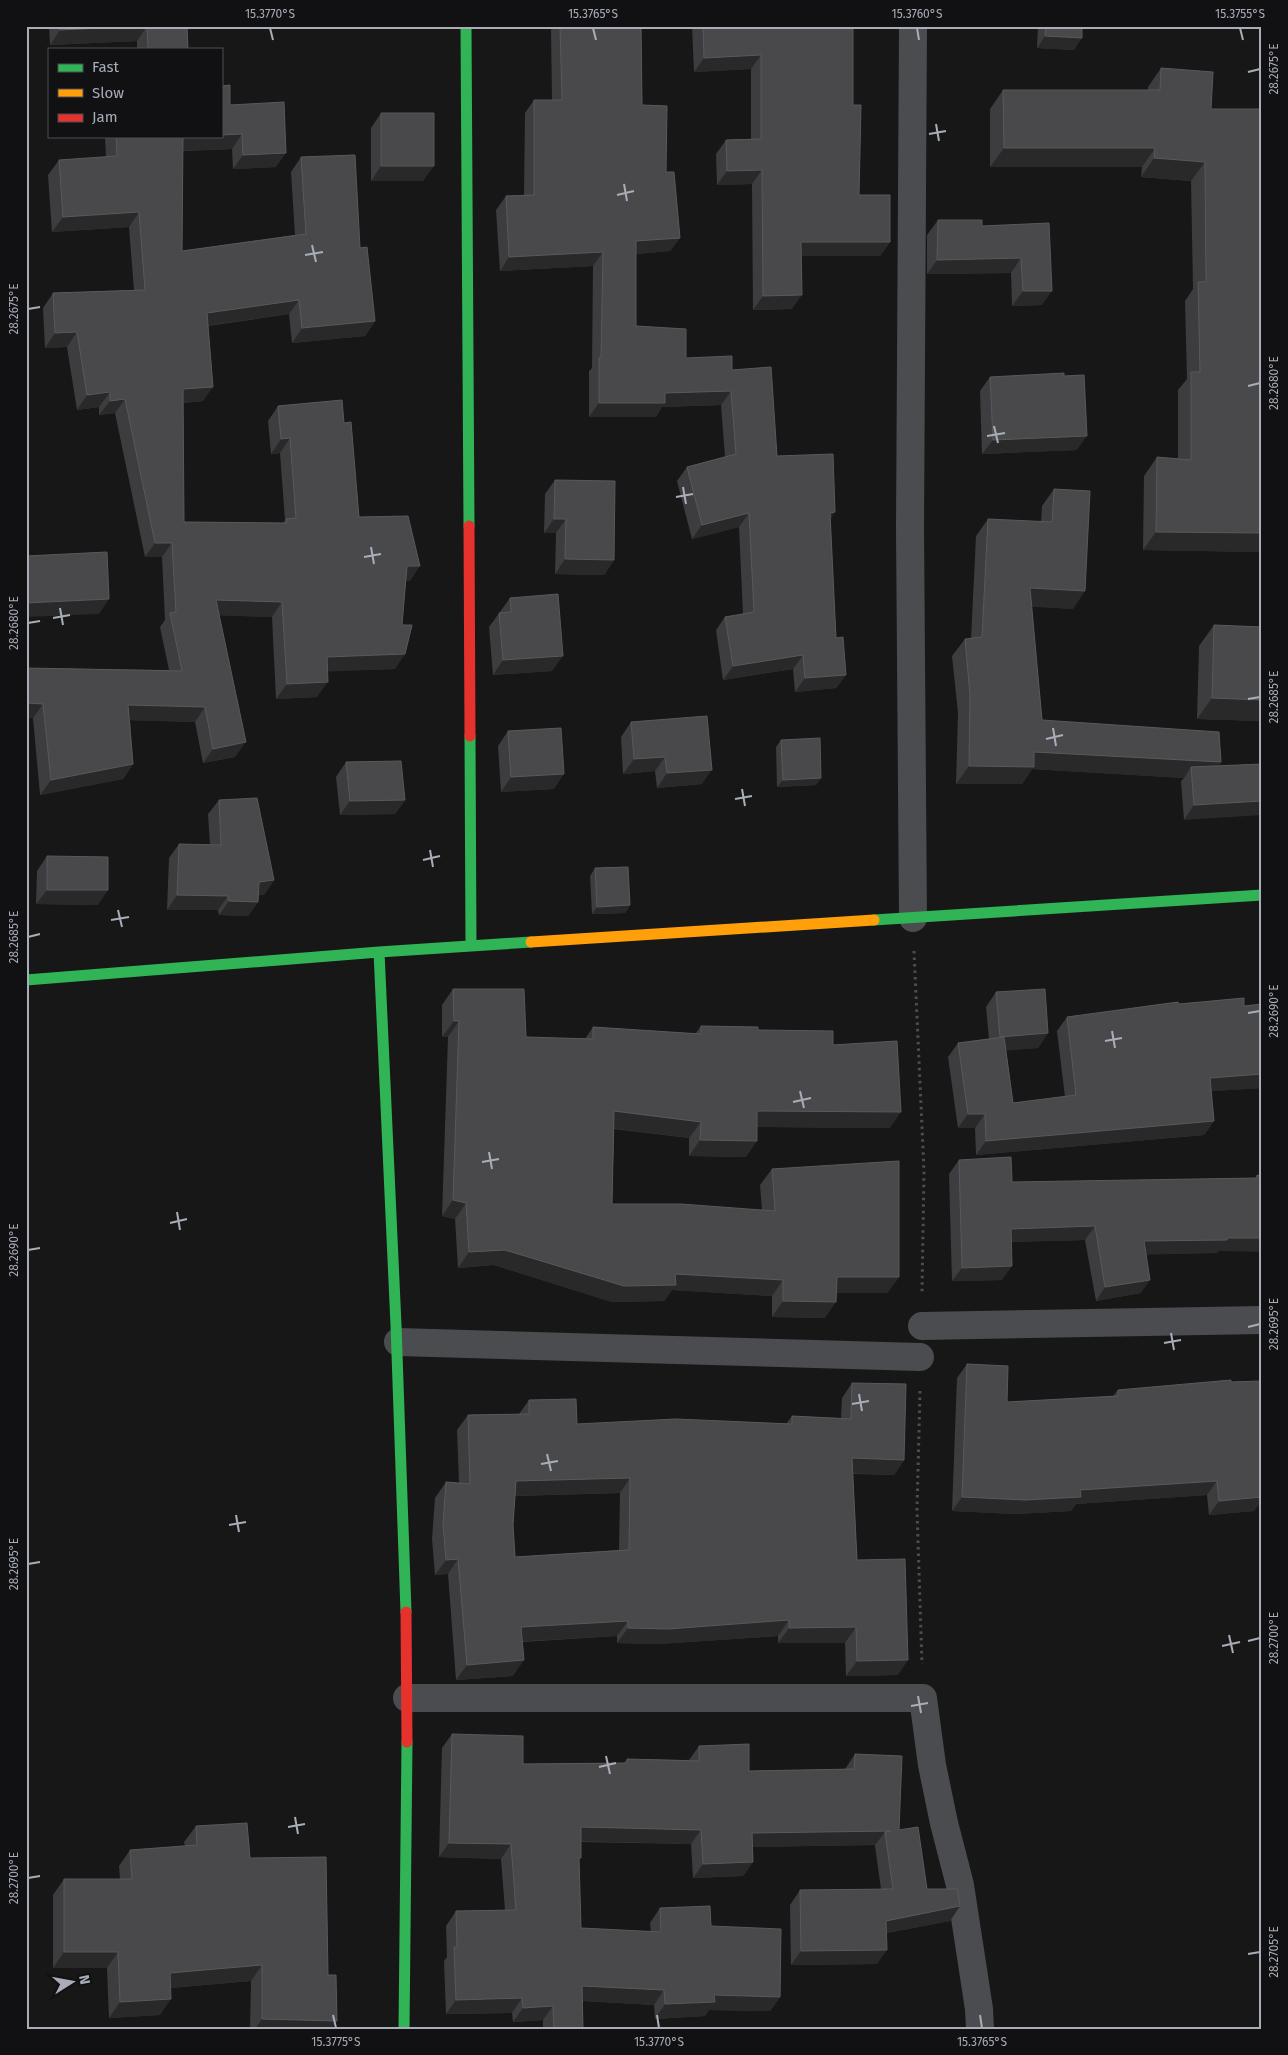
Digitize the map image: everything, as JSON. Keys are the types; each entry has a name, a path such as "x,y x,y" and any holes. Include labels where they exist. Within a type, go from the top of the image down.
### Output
{"street":[{"path":"466,26 471,946"},
{"path":"913,26 910,528 913,918"},
{"path":"26,980 379,952 1262,895"},
{"path":"379,952 398,1342 407,1698 408,1784 403,1950 404,2029"},
{"path":"922,1326 1262,1320"},
{"path":"398,1342 920,1357"},
{"path":"407,1698 923,1698 932,1765 960,1885 979,2009 980,2029"}],"building":[{"path":"60,26 147,26 60,30"},
{"path":"147,26 187,26 188,48 148,48"},
{"path":"560,26 641,26 642,105 667,106 666,172 674,172 680,238 636,241 636,326 686,329 686,358 732,356 732,370 771,367 777,456 833,454 835,512 830,513 836,638 843,637 846,675 805,678 803,655 733,666 725,617 754,612 749,513 702,525 687,467 736,454 731,391 665,393 665,403 599,403 603,252 509,257 506,196 534,195 534,100 562,100"},
{"path":"703,26 853,26 853,105 861,105 859,195 890,195 890,242 801,242 802,295 763,296 762,170 727,171 726,140 761,139 761,55 704,58"},
{"path":"1046,26 1082,26 1082,38 1045,36"},
{"path":"1161,68 1213,72 1211,109 1262,109 1262,533 1156,532 1157,457 1191,460 1191,372 1200,372 1198,282 1206,282 1205,162 1154,158 1155,148 1004,148 1003,90 1160,90"},
{"path":"230,85 230,105 284,102 286,153 243,155 242,134 222,135 222,86"},
{"path":"381,113 434,113 434,166 381,166"},
{"path":"116,138 183,138 182,251 306,234 301,157 355,155 360,248 367,247 375,321 302,328 299,300 207,313 213,387 183,389 184,522 287,523 286,519 296,518 290,438 281,439 278,406 342,400 344,423 351,422 359,517 408,516 420,566 407,566 402,625 412,625 405,654 327,657 328,682 287,684 282,602 216,600 246,742 213,749 205,707 128,705 133,764 51,780 43,704 26,703 26,668 182,671 170,613 176,612 172,543 155,543 125,399 110,401 110,392 87,395 77,332 55,333 53,293 145,290 139,212 63,217 59,160 117,156"},
{"path":"938,220 982,220 982,226 1049,223 1052,291 1023,291 1021,258 937,260"},
{"path":"1064,373 1064,376 1084,375 1087,436 993,440 990,377"},
{"path":"555,480 615,481 614,560 565,559 566,519 554,519"},
{"path":"1054,489 1090,491 1085,591 1030,588 1042,720 1219,732 1221,762 1034,752 1034,767 969,766 970,695 965,639 982,637 988,519 1052,522"},
{"path":"107,552 109,599 26,603 26,556"},
{"path":"558,594 563,656 503,660 499,613 511,612 510,598"},
{"path":"1214,625 1262,627 1262,700 1212,698"},
{"path":"707,716 712,770 667,773 665,757 634,759 631,722"},
{"path":"561,728 564,774 511,777 508,731"},
{"path":"820,738 821,778 783,780 781,740"},
{"path":"401,761 405,800 350,801 346,762"},
{"path":"1262,764 1262,801 1194,805 1191,767"},
{"path":"257,798 274,880 259,882 258,902 229,901 228,896 177,895 179,844 221,845 219,800"},
{"path":"47,856 108,857 108,890 47,890"},
{"path":"628,867 630,905 597,907 595,868"},
{"path":"453,989 524,989 526,1037 593,1039 593,1027 701,1034 701,1026 758,1027 758,1030 833,1031 833,1045 897,1041 901,1112 757,1111 757,1141 700,1140 701,1122 614,1111 612,1204 681,1204 775,1211 772,1169 899,1161 899,1277 837,1277 836,1302 783,1301 783,1280 675,1274 676,1285 624,1286 505,1250 469,1252 466,1203 453,1200 459,1021 454,1021"},
{"path":"1045,989 1048,1033 1000,1037 996,992"},
{"path":"1244,998 1244,1006 1262,1004 1262,1074 1210,1078 1214,1121 986,1141 985,1114 968,1114 958,1043 1004,1037 1013,1103 1076,1095 1067,1017 1178,1002 1179,1004"},
{"path":"1011,1157 1012,1182 1257,1178 1257,1175 1262,1176 1262,1238 1144,1241 1150,1280 1105,1287 1095,1226 1011,1229 1012,1266 962,1268 959,1160"},
{"path":"967,1364 1008,1366 1007,1402 1118,1396 1118,1390 1231,1380 1231,1382 1262,1381 1262,1497 1219,1501 1217,1481 1080,1490 1081,1497 1025,1500 962,1497"},
{"path":"852,1383 906,1384 904,1460 852,1458 857,1560 905,1559 908,1660 857,1661 856,1627 789,1628 789,1620 668,1629 628,1628 628,1621 521,1627 524,1660 467,1665 458,1559 446,1560 443,1524 446,1482 470,1484 468,1415 529,1414 529,1400 576,1399 577,1424 676,1419 792,1424 792,1416 851,1419","holes":["630,1478 629,1550 515,1557 513,1525 516,1481"]},
{"path":"452,1734 523,1736 523,1764 627,1763 627,1759 699,1761 699,1746 749,1744 749,1771 854,1769 855,1754 902,1756 899,1830 918,1827 927,1889 957,1889 960,1906 886,1921 887,1950 801,1951 800,1890 893,1889 885,1832 891,1831 752,1833 753,1862 703,1864 701,1830 581,1827 581,1858 579,1858 581,1928 661,1932 660,1908 710,1906 711,1926 781,1929 780,1997 714,1995 715,2002 665,2004 664,1990 582,1986 583,2029 554,2029 553,2006 523,2008 522,1998 456,2000 454,1947 457,1947 456,1911 516,1910 511,1844 449,1843"},
{"path":"247,1823 250,1858 326,1857 328,1975 336,1975 337,2021 262,2019 262,1965 170,1973 171,1999 120,2002 118,1952 64,1952 64,1879 132,1879 130,1850 197,1845 196,1826"}],"traffic: fast":[{"path":"466,26 469,526"},
{"path":"470,736 471,946"},
{"path":"874,920 1262,895"},
{"path":"26,980 531,942"},
{"path":"379,952 396,1325 406,1612"},
{"path":"404,2029 407,1742"}],"traffic: slow":[{"path":"531,942 874,920"}],"traffic: jam":[{"path":"469,526 470,736"},
{"path":"406,1612 407,1742"}]}
